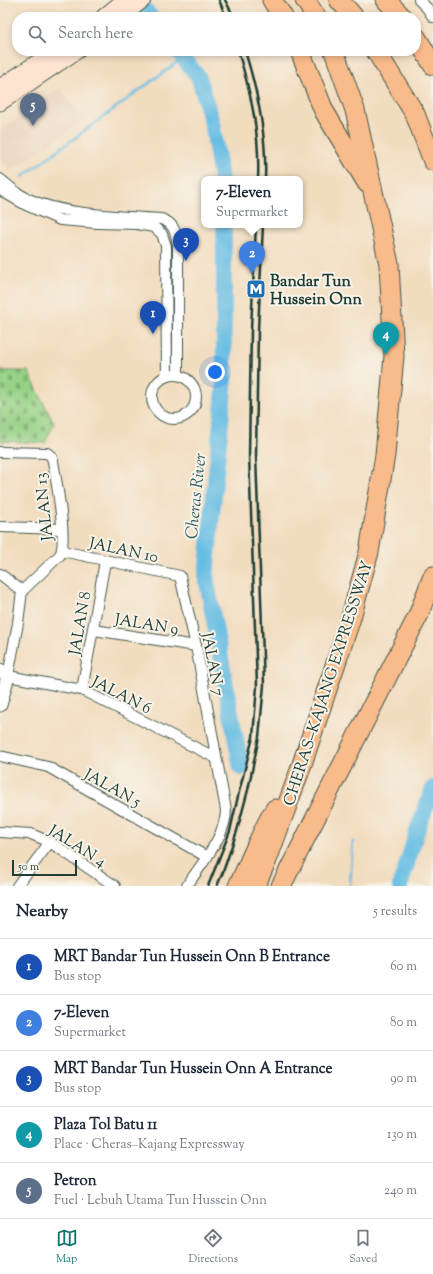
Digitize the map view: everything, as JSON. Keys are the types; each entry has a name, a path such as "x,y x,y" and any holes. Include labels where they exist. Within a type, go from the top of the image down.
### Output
{"highway":[{"path":"305,0 313,12"},
{"path":"339,0 350,12"},
{"path":"386,0 397,12"},
{"path":"421,45 433,65"},
{"path":"302,56 324,111 376,198"},
{"name":"CHERAS–KAJANG EXPRESSWAY","path":"255,886 267,860 299,773 350,621 370,552 385,455 394,356 389,264 376,198 355,110 336,56"},
{"path":"379,56 416,114 433,161"},
{"name":"CHERAS–KAJANG EXPRESSWAY","path":"281,886 418,616 433,576"},
{"path":"238,886 268,821 299,773"},
{"path":"295,886 313,821"}],"main road":[{"path":"112,12 131,2"},
{"path":"125,12 131,2"},
{"path":"0,87 46,56"},
{"path":"0,103 70,56"}],"street":[{"path":"419,0 433,17"},
{"path":"0,179 20,194 49,207 98,215 161,219 169,222 174,229 178,244 178,375"},
{"path":"0,190 26,205 60,220 90,223 137,224 154,227 162,234 166,251 167,376"},
{"path":"178,375 190,382 196,396 195,403 186,415 179,418 172,418 164,416 158,412 154,407 152,400 154,387 158,381 167,376 178,375"},
{"name":"JALAN 13","path":"0,452 47,453 52,456 53,461 62,529 62,551 60,555 22,591"},
{"path":"0,527 62,529"},
{"name":"JALAN 10","path":"62,551 180,576"},
{"name":"JALAN 8","path":"82,690 94,630 105,561"},
{"path":"0,574 22,591 18,623 4,673 0,705"},
{"name":"JALAN 7","path":"180,576 196,646 226,810 224,825 219,836 187,886"},
{"name":"JALAN 9","path":"94,630 196,646"},
{"name":"JALAN 6","path":"4,673 82,690 216,758"},
{"name":"JALAN 5","path":"0,756 48,767 206,857"},
{"name":"JALAN 4","path":"0,832 31,834 50,842 100,882 115,886"},
{"path":"17,886 50,842"}],"shaded area":[{"path":"60,88 83,121 10,171 0,156 0,130"}],"green space":[{"path":"0,371 28,371 54,424 45,443 0,441"}],"waterway":[{"name":"Cheras River","path":"137,0 147,12"},
{"name":"Cheras River","path":"182,56 199,78 213,127 221,176"},
{"path":"22,177 183,58"},
{"name":"Cheras River","path":"224,228 224,390 206,577 241,768"},
{"path":"400,886 419,825 433,788"},
{"path":"350,886 353,842"}],"railway":[{"path":"219,0 224,12"},
{"path":"225,0 231,12"},
{"path":"239,56 254,114 258,146 258,176"},
{"path":"246,56 261,114 265,146 265,176"},
{"path":"208,886 230,831 253,737 257,686 249,455 251,329 256,228"},
{"path":"217,886 237,831 248,790 259,737 264,685 256,455 258,330 263,228"}],"place":[{"name":"Petron","path":"33,126"},
{"name":"MRT Bandar Tun Hussein Onn A Entrance","path":"186,261"},
{"name":"7-Eleven","path":"252,274"},
{"name":"Bandar Tun Hussein Onn","path":"256,289"},
{"name":"MRT Bandar Tun Hussein Onn B Entrance","path":"153,334"},
{"name":"Plaza Tol Batu 11","path":"386,355"}]}
